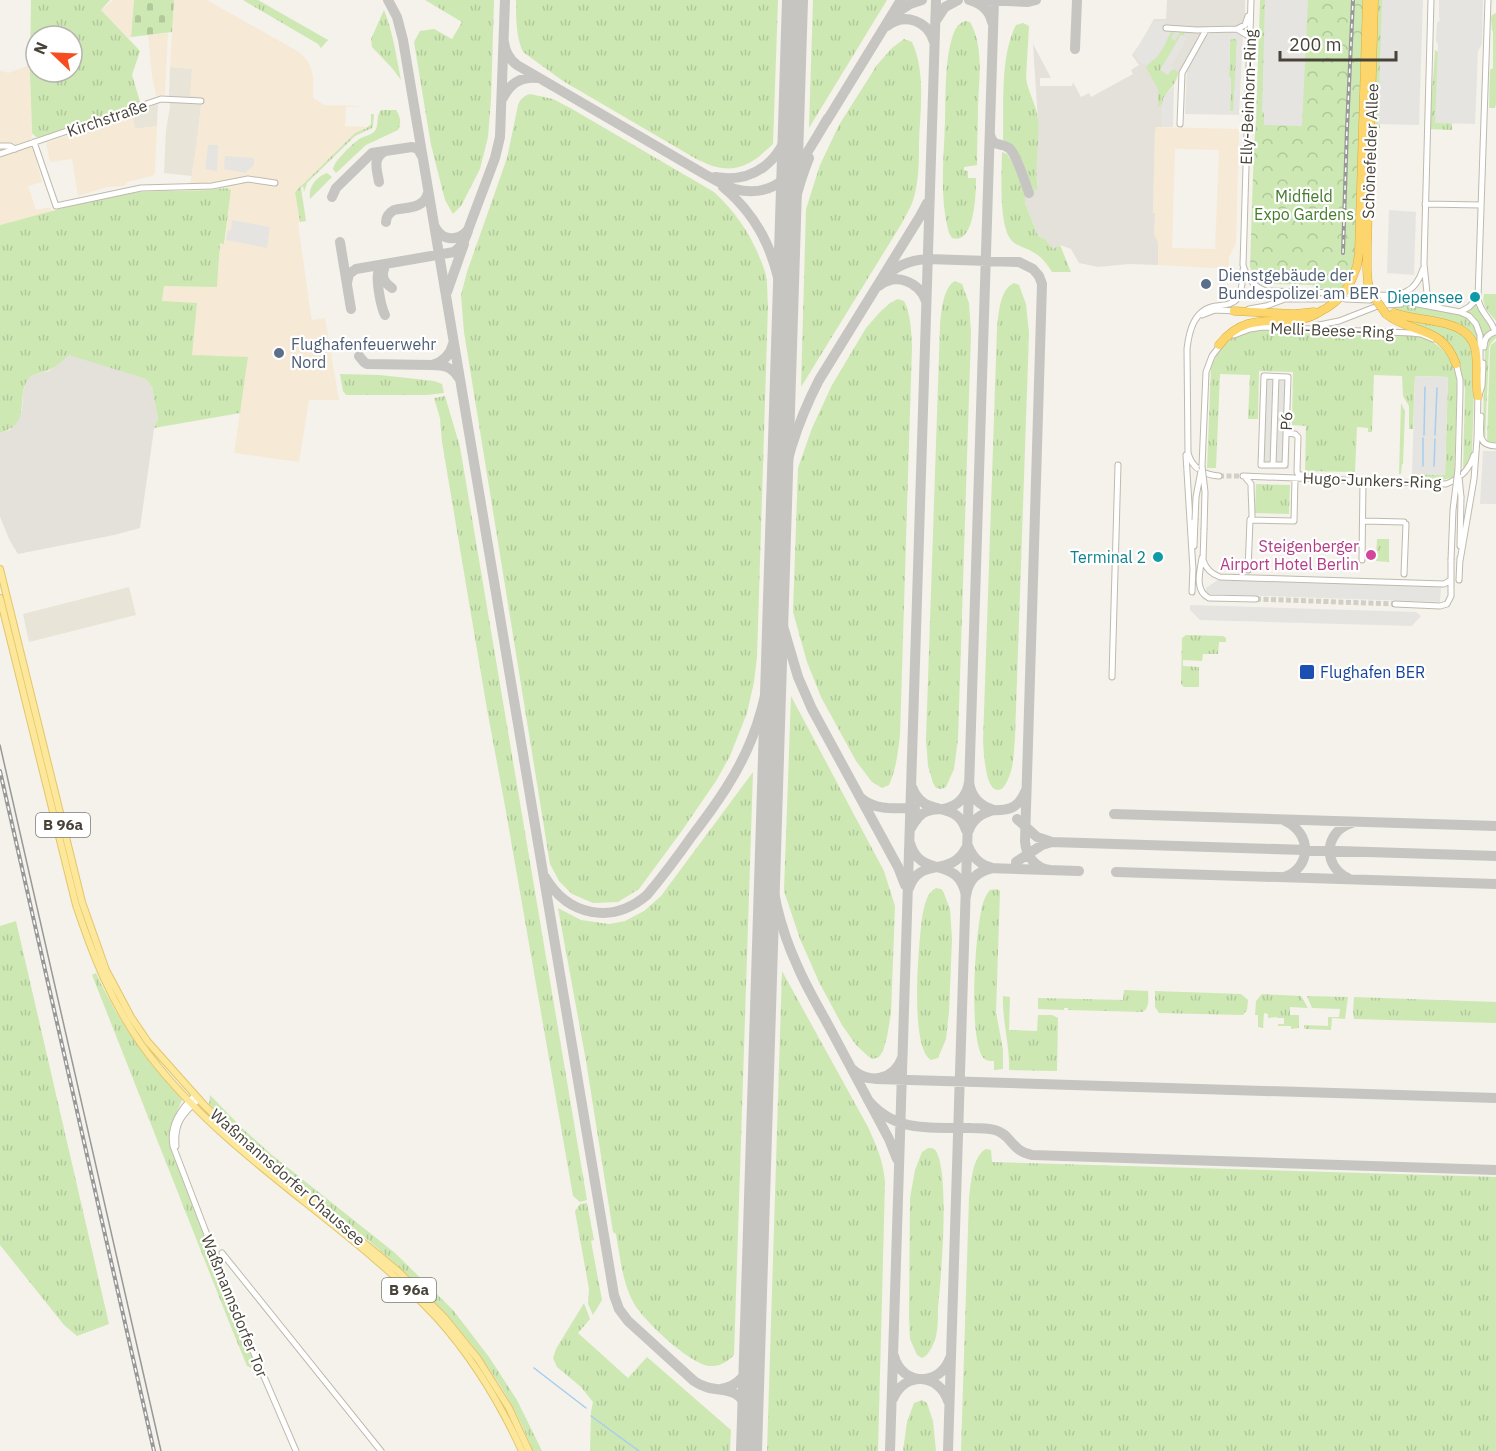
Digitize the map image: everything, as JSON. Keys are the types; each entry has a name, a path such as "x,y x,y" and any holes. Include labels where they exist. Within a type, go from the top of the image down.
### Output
{"highway":[{"name":"Schönefelder Allee","path":"1321,311 1341,297 1352,279 1359,253 1367,0"},
{"name":"Schönefelder Allee","path":"1374,0 1366,270 1368,284 1379,303"},
{"path":"1379,303 1398,322 1423,330 1437,338 1449,349 1456,364"},
{"path":"1379,303 1411,317 1449,324 1465,332 1472,341 1476,353 1478,396"},
{"path":"1234,311 1294,314 1321,311"},
{"path":"1219,345 1228,334 1247,324 1263,320 1307,318 1321,311"}],"main road":[{"name":"Waßmannsdorfer Chaussee","path":"0,569 82,902 106,970 131,1017 148,1042 197,1097 254,1152 398,1271 444,1317 478,1359 509,1408 530,1451"},
{"name":"Waßmannsdorfer Chaussee","path":"0,598 88,942 104,981 128,1024 199,1112 256,1163 386,1269 436,1317 483,1377 506,1416 522,1451"}],"street":[{"path":"1431,0 1424,264 1427,293 1441,308"},
{"path":"1478,396 1482,386 1484,342 1487,336 1495,332 1493,325 1480,308 1478,298 1488,0"},
{"path":"1166,28 1237,30 1245,26 1251,3"},
{"name":"Elly-Beinhorn-Ring","path":"1198,316 1208,308 1234,302 1239,297 1242,286 1251,3"},
{"path":"1180,124 1182,73 1206,30"},
{"path":"1237,30 1250,37"},
{"name":"Kirchstraße","path":"0,154 161,99 201,101"},
{"path":"34,142 56,206 141,188 212,186 248,179 275,183"},
{"name":"Kirchstraße","path":"0,146 15,148"},
{"path":"1425,204 1481,205"},
{"path":"1297,328 1326,324 1409,290 1420,279 1424,264"},
{"path":"1243,265 1251,282 1263,290 1338,293"},
{"path":"1347,296 1379,303 1407,302 1460,312 1470,307 1478,298"},
{"path":"1192,592 1187,449 1187,349 1191,325 1198,316 1215,310 1234,311 1255,308 1285,299 1332,299"},
{"name":"Hugo-Junkers-Ring","path":"1460,312 1473,320 1480,334 1474,479 1460,561"},
{"name":"Melli-Beese-Ring","path":"1219,345 1234,335 1263,327 1421,334 1442,345 1456,364"},
{"path":"1219,345 1210,361 1205,378 1202,466 1205,492 1204,547 1200,588 1203,595 1209,598 1256,599"},
{"path":"1456,364 1460,380 1459,580"},
{"name":"P6","path":"1264,376 1276,377 1288,377 1285,465 1261,465 1264,376"},
{"name":"P6","path":"1273,465 1276,377"},
{"name":"Hugo-Junkers-Ring","path":"1478,406 1481,412 1483,442 1486,445 1496,446"},
{"name":"Hugo-Junkers-Ring","path":"1251,484 1243,476 1446,484 1467,470 1473,459 1475,412 1478,406"},
{"path":"1286,436 1295,434 1298,437 1298,474 1315,479"},
{"path":"1280,478 1292,475 1295,469 1295,444 1286,436"},
{"path":"1187,449 1190,459 1197,468 1207,474 1219,476"},
{"path":"1112,677 1118,465"},
{"path":"1192,570 1196,497 1202,466"},
{"path":"1395,604 1445,605 1451,598 1453,510 1458,469"},
{"path":"1248,570 1252,517 1251,484 1261,477"},
{"path":"1250,520 1294,521 1295,478"},
{"path":"1362,560 1363,481"},
{"path":"1363,521 1405,523 1404,574"},
{"path":"1203,558 1210,572 1220,577 1444,584 1451,577"},
{"name":"Waßmannsdorfer Tor","path":"197,1097 178,1115 173,1129 174,1150 240,1321 296,1451"},
{"path":"222,1253 381,1451"}],"shaded area":[{"path":"113,0 134,0 129,39 101,10"},
{"path":"174,0 207,0 299,52 308,61 311,69 313,98 324,105 359,106 346,107 345,126 367,127 355,133 295,192 312,320 325,318 339,400 309,400 299,462 234,453 248,358 192,355 162,301 164,286 217,287 220,243 225,243 231,190 226,188 189,191 202,97 190,96 192,69 170,67"},
{"path":"1167,0 1245,0 1244,22 1236,26 1207,26 1163,98 1162,127 1156,127 1155,133 1153,213 1155,213 1154,234 1158,242 1158,265 1129,264 1098,267 1079,263 1071,249 1060,245 1053,249 1045,239 1038,236 1025,203 1025,194 1038,189 1036,169 1038,122 1033,44 1051,78 1040,78 1040,86 1072,86 1073,82 1081,97 1089,93 1091,97 1133,74 1131,70 1139,65 1132,55 1154,19 1166,19"},
{"path":"1265,0 1308,0 1302,126 1264,125 1264,112 1262,112"},
{"path":"1382,0 1423,0 1419,125 1378,124"},
{"path":"1439,0 1483,0 1482,44 1478,51 1475,124 1435,123"},
{"path":"1164,21 1170,33 1164,46 1146,65 1140,63 1134,53 1154,22"},
{"path":"168,33 165,94 156,96 148,35"},
{"path":"1210,33 1243,33 1239,115 1185,114 1187,67 1205,36","holes":["1234,38 1237,41 1233,112 1230,111 1230,40"]},
{"path":"1181,35 1187,38 1171,65 1173,67 1168,75 1160,70"},
{"path":"24,67 24,84 30,84 32,144 42,182 28,186 36,210 50,208 52,211 0,225 0,70 8,73"},
{"path":"170,67 192,69 202,97 192,176 164,173 166,130 170,107"},
{"path":"1174,85 1173,127 1162,127 1163,98"},
{"path":"158,104 157,126 135,129 132,113"},
{"path":"132,113 135,129 157,126 155,173 152,176 127,182 124,186 107,187 78,196 72,159 50,162 46,143"},
{"path":"1156,127 1239,129 1236,243 1229,257 1229,269 1158,265 1158,242 1154,234 1155,214 1153,213","holes":["1175,149 1219,150 1215,249 1172,248"]},
{"path":"208,145 218,145 217,171 205,169"},
{"path":"225,156 254,158 254,165 245,173 224,169"},
{"path":"1389,210 1416,212 1414,275 1387,273"},
{"path":"232,220 270,227 267,248 226,240 228,230 231,230"},
{"path":"69,354 146,379 152,387 158,419 154,429 140,528 18,554 0,517 0,433 10,430 22,411 26,381 31,375 49,371"},
{"path":"1261,373 1291,374 1289,469 1258,468"},
{"path":"1415,376 1448,377 1445,475 1412,474"},
{"path":"1483,451 1496,451 1496,504 1480,504"},
{"path":"1218,580 1441,587 1440,602 1206,594 1206,588"},
{"path":"129,587 136,615 29,642 23,614"},
{"path":"1190,605 1416,612 1421,616 1412,626 1200,620 1190,610"}],"green space":[{"path":"31,0 110,0 101,10 140,51 132,75 141,105 43,138 36,137 32,133 30,84 84,84 84,24 31,24"},
{"path":"134,0 174,0 172,32 131,37"},
{"path":"243,0 258,0 328,40 321,48 318,44"},
{"path":"425,0 494,0 488,137 480,169 461,206 453,214 445,200 431,145 414,42 420,31 434,29 452,39 462,22"},
{"path":"516,0 778,0 773,144 755,159 734,168 714,166 698,160 563,81 523,52 516,20"},
{"path":"813,0 887,0 809,128"},
{"name":"Midfield Expo Gardens","path":"1260,0 1363,0 1355,256 1351,272 1341,289 1323,289 1312,285 1265,284 1255,277 1250,267"},
{"path":"1378,0 1383,0 1380,128 1374,129"},
{"path":"384,10 392,35 401,80 372,47 371,39"},
{"path":"1496,13 1496,104 1495,108 1489,108 1490,70 1493,68 1491,18"},
{"path":"965,21 970,22 974,31 980,63 977,165 964,167 964,170 968,171 968,178 976,178 970,226 960,238 952,238 946,219 943,192 946,75 951,40 957,27"},
{"path":"1023,23 1029,26 1026,78 1038,119 1038,189 1034,191 1019,155 1003,140 1007,51 1016,25"},
{"path":"1175,31 1171,38 1175,41 1181,31 1185,33 1181,35 1161,70 1167,74 1174,69 1178,72 1177,77 1158,107 1158,89 1146,67 1158,56 1171,32"},
{"path":"1234,38 1237,40 1234,112 1230,111 1231,79 1229,76 1230,40"},
{"path":"904,39 912,42 921,78 918,168 914,197 902,223 801,387 806,209 820,165 839,125 877,65 892,48"},
{"path":"1435,50 1438,52 1452,130 1429,129"},
{"path":"530,94 553,99 572,109 714,192 731,209 745,229 761,261 767,280 757,657 747,713 730,756 716,781 639,889 618,902 593,903 572,894 559,881 550,864 464,332 461,295 467,272 507,158 518,105"},
{"path":"381,110 396,110 400,120 398,130 366,145 336,173 334,166 344,152 358,140 376,130"},
{"path":"371,114 374,114 372,128 355,136 307,183 304,192 303,186 301,188 306,221 300,222 295,192 355,133 371,124"},
{"path":"1002,152 1007,154 1013,164 1038,236 1045,239 1053,249 1060,245 1071,272 1052,272 1039,256 1012,241 1003,212"},
{"path":"327,173 332,177 310,199 310,190 314,183"},
{"path":"226,188 231,190 224,244 220,243 217,287 164,286 162,301 197,303 192,355 248,357 240,413 154,428 158,419 152,387 146,379 69,355 52,368 29,378 25,385 22,409 17,423 0,433 0,225 81,203 130,193"},
{"path":"955,281 962,284 969,303 971,333 958,739 954,769 946,787 941,789 936,788 933,783 928,766 926,739 940,326 945,294"},
{"path":"1014,283 1019,285 1026,304 1029,333 1015,737 1011,771 1005,786 998,790 990,784 983,742 997,329 999,310 1005,291"},
{"path":"1484,294 1496,294 1496,321 1488,312 1483,298"},
{"path":"898,299 904,301 908,312 912,346 900,735 889,785 882,788 872,782 856,761 821,697 807,662 793,612 798,468 812,428 832,385 866,328 880,312"},
{"path":"1474,304 1491,325 1491,330 1483,336 1477,322 1466,312"},
{"path":"1416,306 1464,315 1475,327 1479,351 1471,335 1390,307"},
{"path":"1396,317 1445,325 1458,330 1470,342 1475,361 1472,453 1463,471 1465,389 1459,362 1450,347"},
{"path":"1255,329 1420,336 1436,344 1449,358 1455,373 1457,397 1454,477 1443,480 1412,476 1412,474 1445,475 1448,377 1415,376 1413,429 1409,429 1409,406 1403,396 1402,376 1374,375 1372,432 1368,432 1368,428 1357,427 1355,472 1305,471 1306,426 1292,425 1293,372 1259,371 1258,419 1248,419 1250,375 1220,374 1216,468 1207,468 1211,367 1218,352 1233,337"},
{"path":"1496,334 1489,348 1485,441 1483,429 1485,346 1489,337"},
{"path":"1496,341 1496,444 1487,442 1490,349"},
{"path":"340,374 380,375 434,381 442,384 444,393 346,395"},
{"path":"445,396 460,447 587,1200 580,1202 573,1196 487,709 442,442 440,418 434,398"},
{"path":"1401,403 1405,411 1403,464 1401,474 1399,474"},
{"path":"1256,484 1290,485 1289,514 1255,513"},
{"path":"1377,539 1389,539 1389,562 1376,561"},
{"path":"1186,635 1226,638 1226,642 1219,642 1218,654 1203,654 1202,661 1183,660 1183,666 1199,667 1199,687 1184,687 1181,684 1182,638"},
{"path":"791,696 884,871 895,906 891,1013 883,1051 879,1057 873,1059 856,1045 842,1025 819,982 800,939 784,891"},
{"path":"753,772 734,1355 724,1363 710,1366 679,1350 656,1330 638,1310 626,1286 616,1234 613,1232 586,1061 558,908 581,920 609,924 625,921 644,911 661,896"},
{"path":"936,888 943,891 950,909 952,939 946,1039 938,1058 931,1060 924,1051 920,1036 917,993 924,909 928,897"},
{"path":"990,890 1000,891 996,1012 1003,1050 1003,1069 994,1070 994,1061 983,1058 978,1044 974,986 982,906"},
{"path":"16,921 109,1324 77,1336 64,1325 0,1245 0,926"},
{"path":"782,971 868,1127 883,1167 885,1182 878,1451 767,1451"},
{"path":"96,973 113,1007 134,1040 182,1100 170,1127 169,1144 258,1371 247,1366 231,1327 92,975"},
{"path":"1124,990 1148,991 1147,1008 1143,1012 1068,1010 1068,1008 1064,1010 1038,1009 1038,998 1123,1000"},
{"path":"1155,991 1241,994 1248,1000 1247,1010 1243,1015 1159,1013 1155,1007"},
{"path":"1262,994 1301,996 1308,1008 1290,1007 1290,1015 1299,1015 1299,1028 1278,1026 1278,1024 1284,1024 1284,1018 1268,1018 1268,1014 1264,1013 1263,1028 1258,1027 1258,1015 1255,1015 1256,1001"},
{"path":"1003,996 1010,997 1009,1030 1037,1031 1038,1015 1052,1015 1058,1018 1057,1071 1009,1070"},
{"path":"1307,996 1348,997 1345,1019 1332,1018 1331,1030 1304,1028 1304,1025 1328,1026 1328,1017 1339,1017 1340,1009 1312,1008"},
{"path":"1354,997 1496,1002 1496,1023 1354,1019"},
{"path":"210,1095 272,1155 395,1253 453,1310 489,1357 517,1400 542,1451 533,1451 518,1416 478,1353 428,1296 373,1244 246,1140 209,1104"},
{"path":"928,1148 935,1150 940,1163 944,1203 937,1333 927,1355 922,1358 917,1355 910,1339 910,1198 915,1170 922,1152"},
{"path":"986,1149 991,1150 992,1162 1496,1177 1496,1451 961,1451 969,1198 975,1164"},
{"path":"587,1203 594,1240 591,1241 602,1300 593,1315 588,1304 589,1289 575,1211 580,1204"},
{"path":"584,1303 590,1319 578,1333 628,1378 647,1357 731,1430 730,1451 590,1451 593,1402 581,1387 557,1367 553,1358 556,1349"},
{"path":"922,1400 927,1403 933,1421 936,1451 903,1451 907,1422 914,1403"}],"waterway":[{"path":"1424,435 1425,387"},
{"path":"1435,435 1437,388"},
{"path":"1423,438 1423,466"},
{"path":"1434,466 1435,439"},
{"path":"534,1368 586,1408"},
{"path":"591,1416 639,1451"}],"taxiway":[{"path":"388,0 397,17 403,40 614,1295 619,1309 628,1321 694,1381 703,1386 733,1392 745,1404 750,1415"},
{"path":"435,227 442,235 450,238 460,237 468,230 495,158 500,137 505,0"},
{"path":"826,122 901,0"},
{"path":"896,13 922,0"},
{"path":"890,1451 936,0"},
{"path":"937,19 945,7 958,0"},
{"path":"969,0 984,8 992,22"},
{"path":"983,0 1028,2 1036,0"},
{"path":"948,1451 994,0"},
{"path":"1075,49 1077,0"},
{"path":"887,26 901,20 915,21 927,29 934,42"},
{"path":"504,42 508,55 517,65 706,175 735,189 752,191 768,189 781,182 803,159 828,118"},
{"path":"503,98 509,88 521,79 538,78"},
{"path":"715,177 742,177 764,166 781,148 791,123"},
{"path":"990,135 995,143 1009,148 1029,193"},
{"path":"332,197 336,188 372,153 412,147 418,149 422,156"},
{"path":"379,182 377,161 385,151"},
{"path":"790,155 795,161 803,158"},
{"path":"787,258 794,207 809,158"},
{"path":"723,187 749,214 767,244 778,277 785,314"},
{"path":"386,222 387,216 392,211 419,205 428,193"},
{"path":"779,510 788,459 811,395 927,203"},
{"path":"347,283 349,274 356,269 454,252 463,243 468,231"},
{"path":"340,242 351,309"},
{"path":"447,292 464,244"},
{"path":"880,281 902,265 928,259 1019,262 1033,269 1042,284 1025,841 1027,852 1032,860 1040,867 1050,870"},
{"path":"385,315 380,299 378,274 382,266 386,264"},
{"path":"384,269 384,280 392,288"},
{"path":"879,286 893,280 906,281 913,284 923,294 926,301"},
{"path":"453,344 446,358 432,365 447,367 458,377"},
{"path":"359,356 367,364 432,365"},
{"path":"777,566 783,626 798,677 812,709 898,867 905,885"},
{"path":"545,877 566,900 578,908 592,912 605,913 620,910 647,895 709,813 740,764 760,715 774,644"},
{"path":"911,828 925,812 948,808 957,803 964,796 969,782 977,800 994,810"},
{"path":"912,787 917,797 924,803 955,814 966,830"},
{"path":"988,810 1011,808 1019,802 1026,790"},
{"path":"861,798 879,807 915,808"},
{"path":"969,830 978,817 994,810"},
{"path":"1114,814 1496,826"},
{"path":"1016,862 1042,845 1052,842 1037,837 1017,819"},
{"path":"1284,877 1293,873 1300,866 1305,850 1300,834 1294,826 1285,821"},
{"path":"1348,878 1334,865 1330,857 1330,849 1336,833 1352,823"},
{"path":"768,841 776,904 791,950 801,974 889,1139 897,1159"},
{"path":"1052,842 1496,856"},
{"path":"910,843 915,854 922,861 956,875 962,883 966,896 974,877 982,871 993,868"},
{"path":"968,846 978,860 993,868"},
{"path":"909,888 914,878 921,872 952,863 966,848"},
{"path":"988,868 1079,871"},
{"path":"1116,872 1496,884"},
{"path":"852,1069 866,1077 880,1078 893,1071 902,1058"},
{"path":"876,1079 1496,1098"},
{"path":"868,1100 890,1119 903,1124 929,1128 995,1130 1005,1135 1020,1150 1032,1155 1496,1170"},
{"path":"894,1356 898,1366 905,1373 921,1379 938,1374 950,1358"},
{"path":"721,1389 737,1382 748,1369 752,1358"},
{"path":"893,1399 905,1384 921,1379 937,1385 944,1392 948,1401"}],"runway":[{"path":"749,1451 795,0"}],"tunnel":[{"path":"1219,476 1243,476"},
{"path":"1256,599 1395,604"}],"tram line":[{"path":"0,745 161,1451"}],"railway":[{"path":"1343,253 1353,0"},
{"path":"0,771 154,1451"}],"place":[{"name":"Dienstgebäude der Bundespolizei am BER","path":"1206,284"},
{"name":"Diepensee","path":"1475,297"},
{"name":"Flughafenfeuerwehr Nord","path":"279,353"},
{"name":"Steigenberger Airport Hotel Berlin","path":"1371,555"},
{"name":"Terminal 2","path":"1158,557"},
{"name":"Flughafen BER","path":"1307,672"}]}
